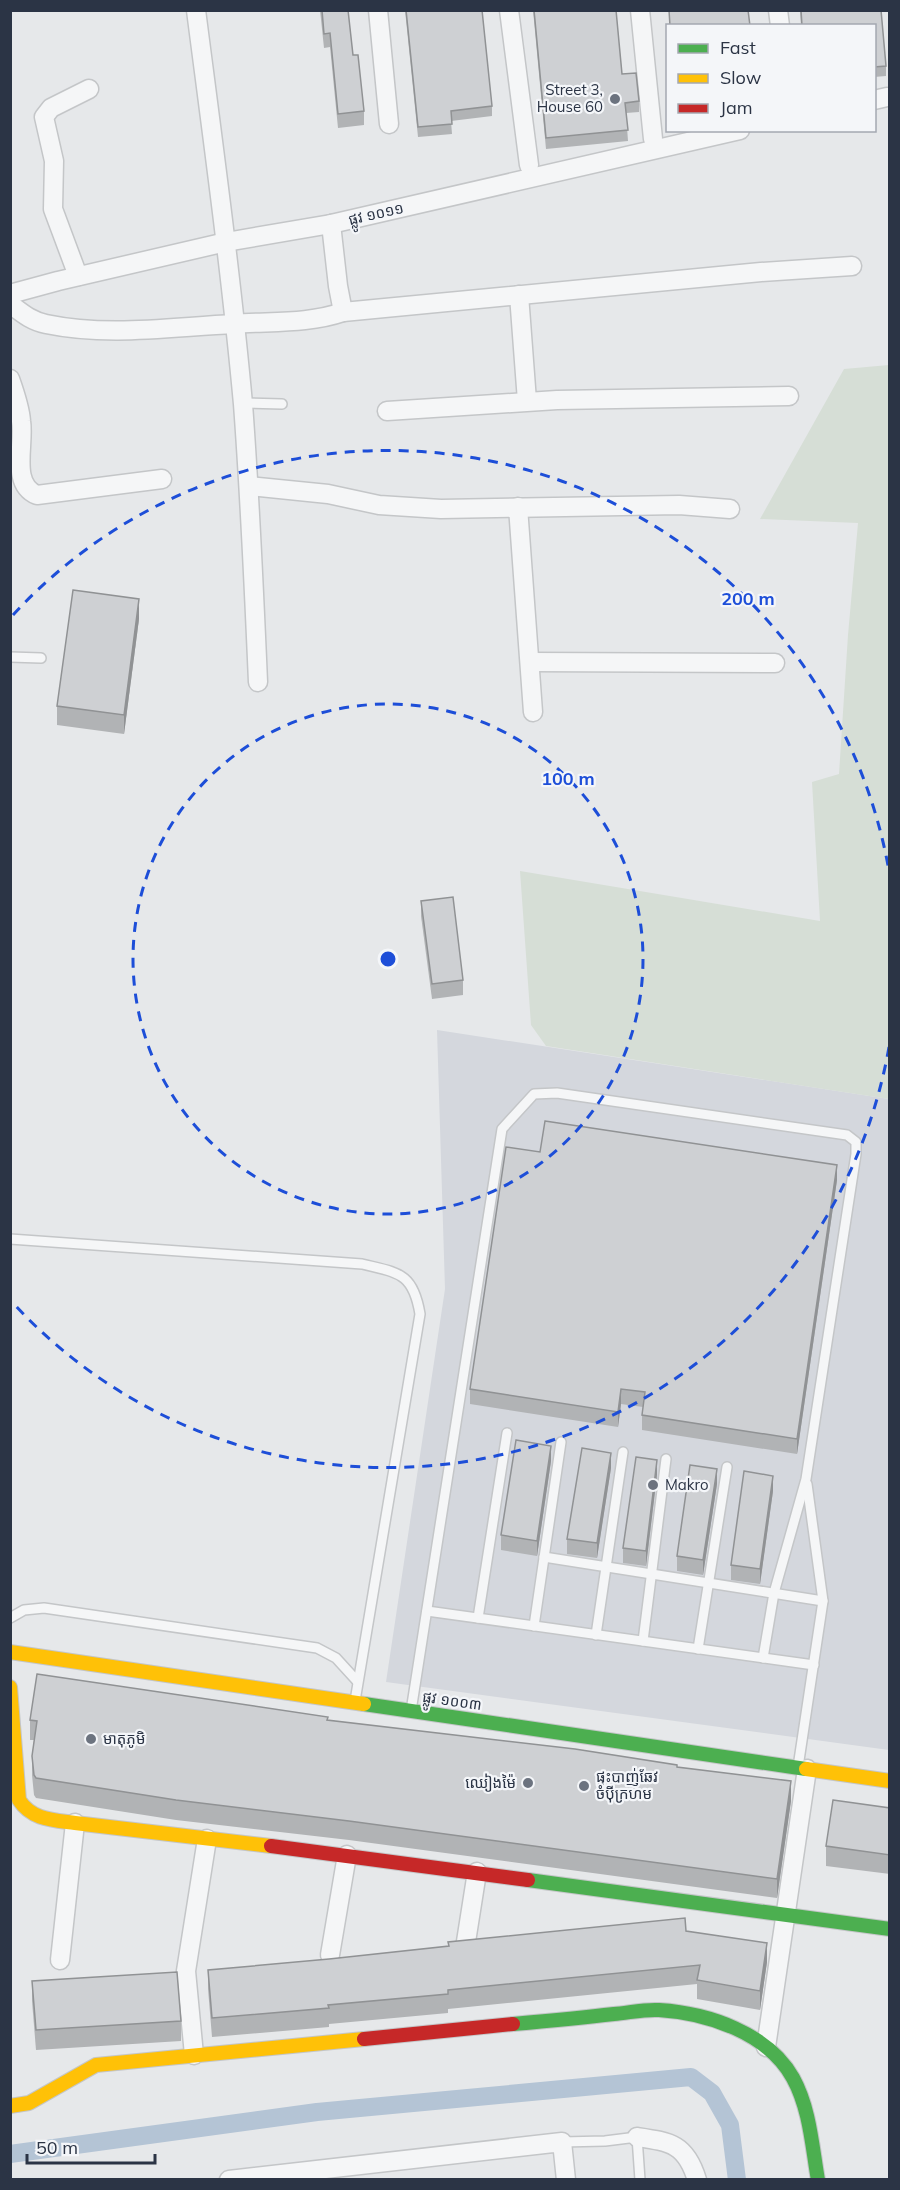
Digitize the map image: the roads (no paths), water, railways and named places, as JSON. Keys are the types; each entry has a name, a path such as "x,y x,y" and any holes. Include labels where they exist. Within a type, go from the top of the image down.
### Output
{"street":[{"path":"196,10 226,242 243,404 258,682"},
{"path":"378,10 389,124"},
{"path":"509,10 529,165"},
{"path":"640,10 653,139"},
{"path":"78,276 53,209 54,161 44,117 51,108 89,89"},
{"name":"ផ្លូវ ១០១១","path":"10,294 226,242 331,224 731,132"},
{"path":"331,224 343,312"},
{"path":"10,304 28,318 44,324 94,331 141,331 323,319 343,312 761,272 852,266"},
{"path":"519,295 527,401"},
{"path":"10,379 22,422 21,474 26,487 32,493 37,495 162,479"},
{"path":"387,411 527,401 789,396"},
{"path":"249,486 328,494 379,504 441,509 679,505 729,509"},
{"path":"518,507 532,712"},
{"path":"530,662 775,663"},
{"name":"ផ្លូវ ១០០៣","path":"10,1652 890,1781"},
{"path":"10,1687 19,1800 24,1810 31,1815 75,1823 477,1872 890,1929"},
{"path":"766,2047 787,1915 802,1769"},
{"path":"60,1960 75,1823"},
{"path":"194,2055 186,1971 207,1839"},
{"path":"330,1955 347,1855"},
{"path":"465,1948 477,1872"},
{"path":"10,2106 29,2103 96,2065 657,2010 688,2012 741,2031 766,2047 788,2072 801,2097 818,2180"},
{"path":"637,2137 670,2142 692,2163 697,2180"},
{"path":"229,2180 561,2142 566,2180"}],"lane":[{"path":"243,404 282,404"},
{"path":"10,657 41,658"},
{"path":"411,1712 502,1129 534,1094 557,1093 847,1135 855,1142 856,1155 806,1479 774,1593 763,1658"},
{"path":"10,1239 362,1264 400,1274 416,1293 420,1314 355,1703"},
{"path":"478,1618 507,1433"},
{"path":"534,1626 561,1442"},
{"path":"596,1635 623,1452"},
{"path":"643,1641 666,1459"},
{"path":"698,1649 727,1467"},
{"path":"802,1769 823,1601 806,1479"},
{"path":"544,1557 823,1601"},
{"path":"10,1618 24,1610 44,1608 317,1648 336,1658 357,1681"},
{"path":"427,1611 814,1665"},
{"path":"561,2142 637,2137 640,2180"}],"waterway":[{"path":"10,2154 317,2112 691,2077 712,2093 730,2125 737,2180"}],"place":[{"name":"Street 3, House 60","path":"615,99"},
{"name":"Makro","path":"653,1485"},
{"name":"មាតុភូមិ","path":"91,1739"},
{"name":"ឈៀងម៉ៃ","path":"528,1783"},
{"name":"ផ្ទះបាញ់ឆែវ ចំប៉ីក្រហម","path":"584,1786"}]}
